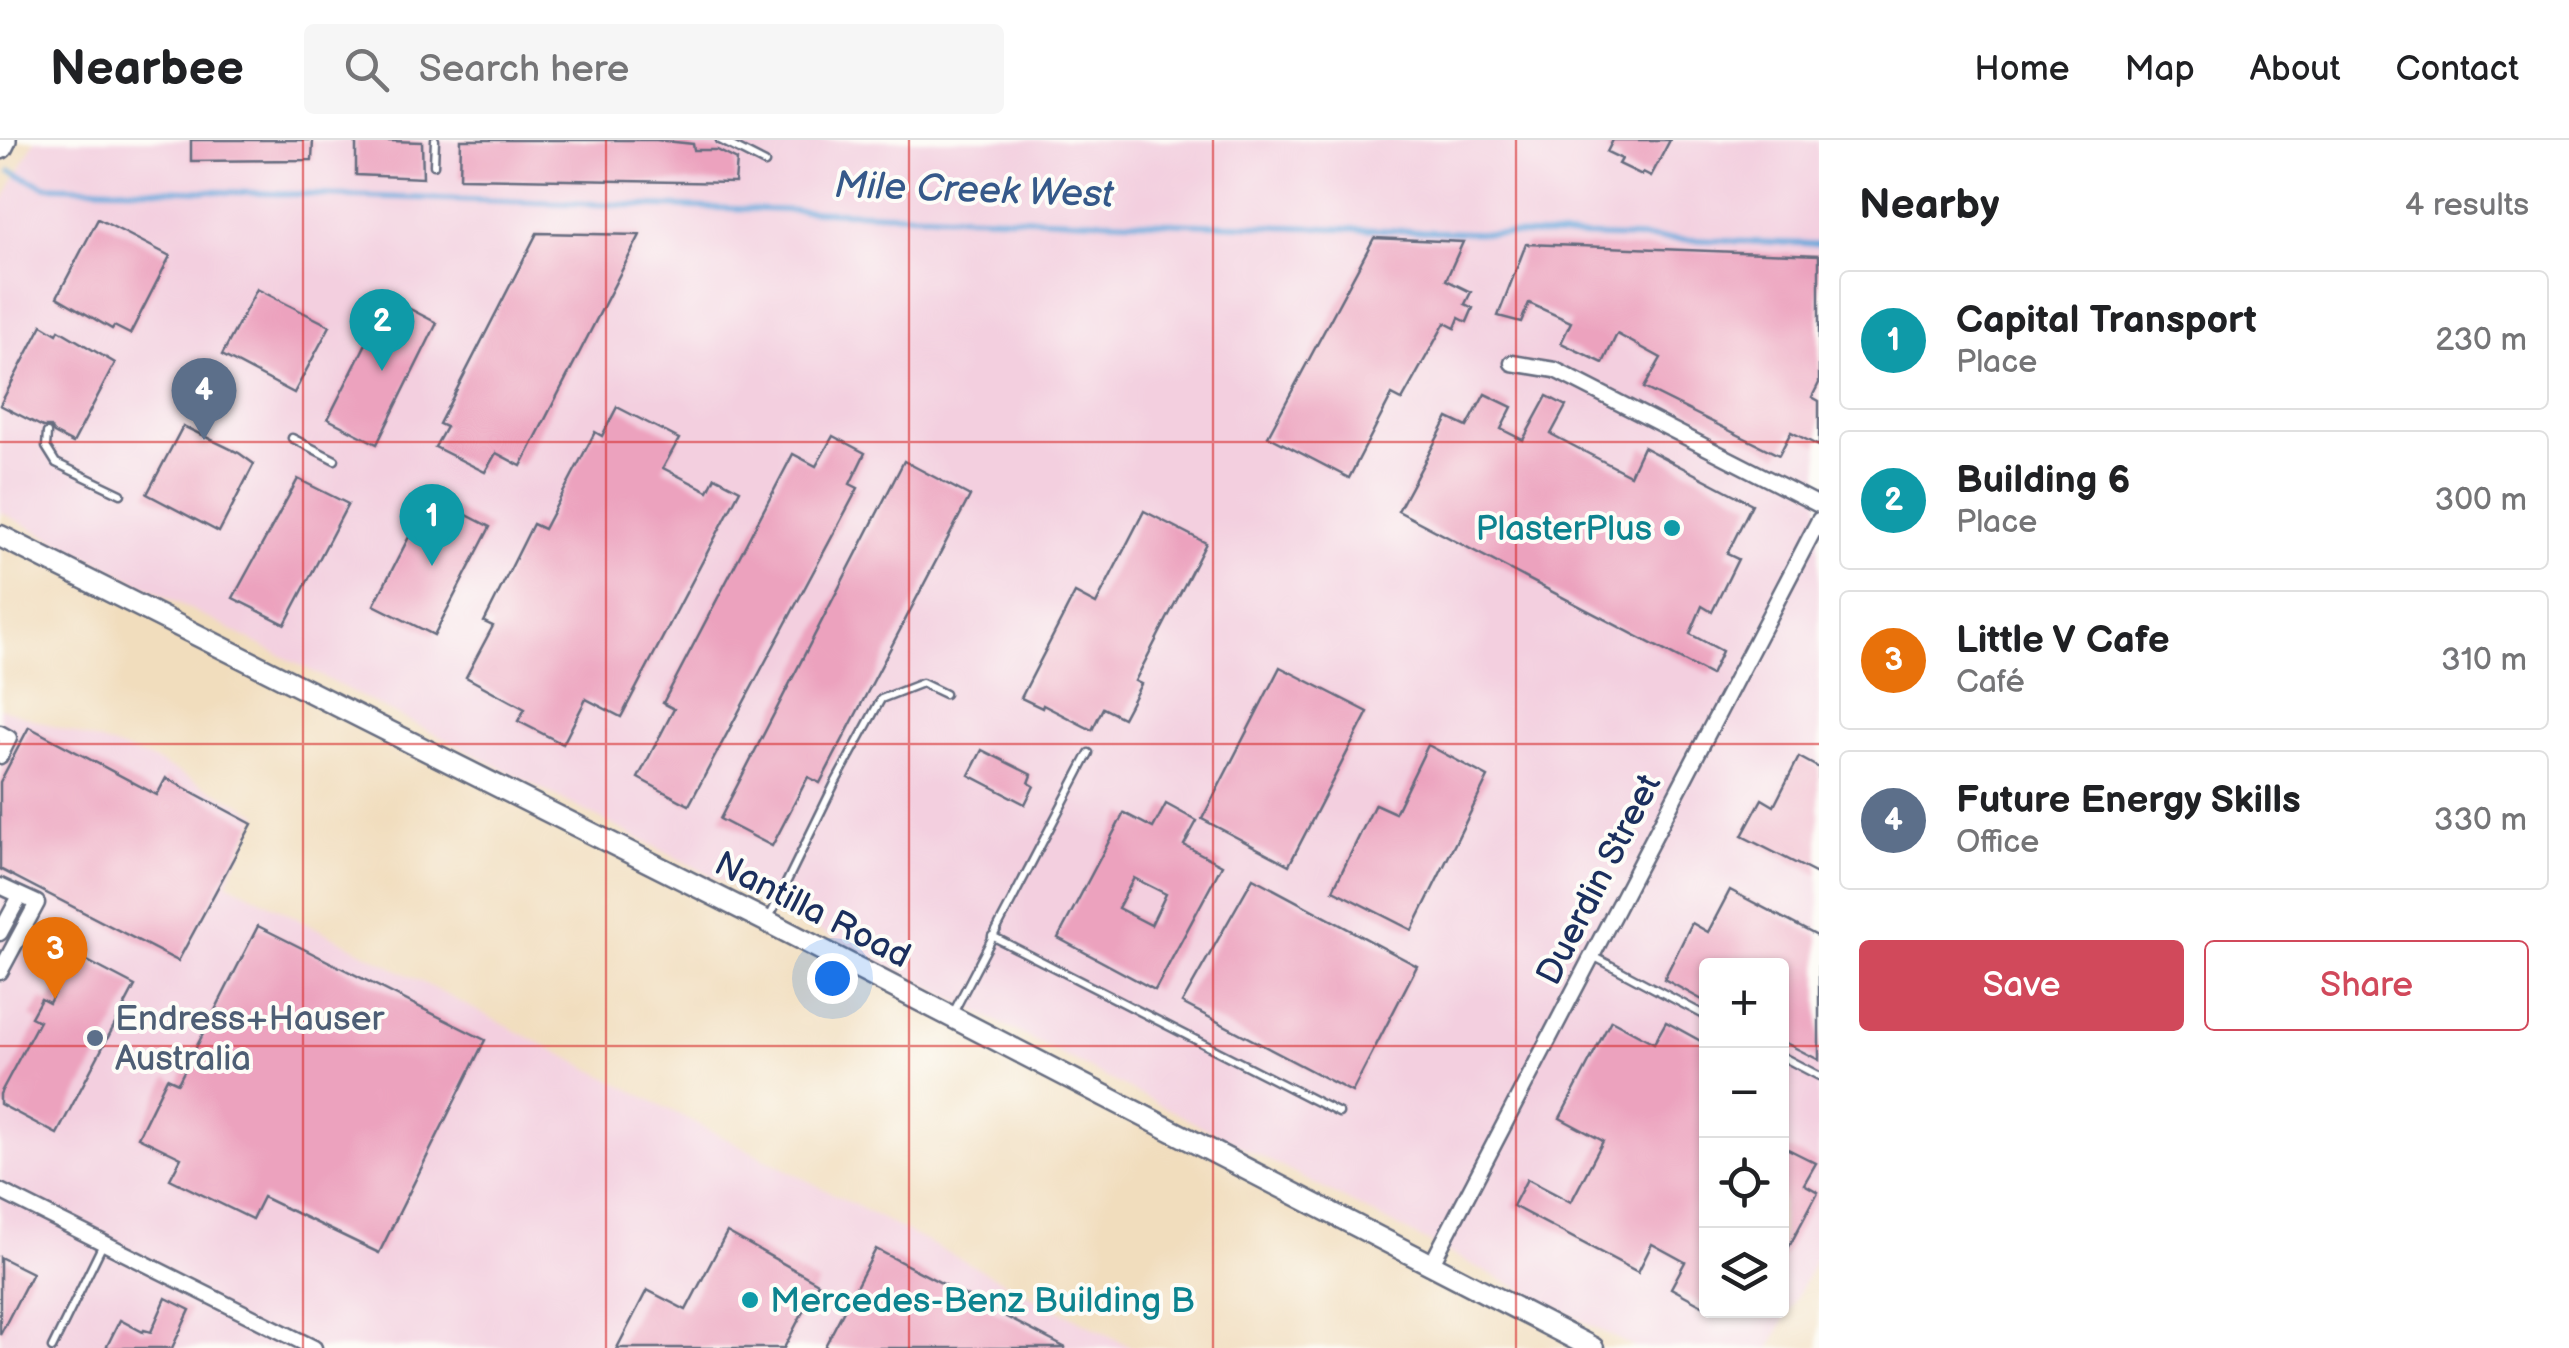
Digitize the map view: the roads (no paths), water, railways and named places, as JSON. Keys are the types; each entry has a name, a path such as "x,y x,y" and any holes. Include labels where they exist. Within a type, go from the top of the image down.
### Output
{"street":[{"path":"1512,363 1555,370 1819,506"},
{"name":"Duerdin Street","path":"1432,1265 1819,520"},
{"name":"Nantilla Road","path":"0,536 768,922 1593,1348"},
{"path":"0,734 10,738 0,756"},
{"path":"0,886 37,903 0,972"},
{"path":"0,933 20,896"},
{"path":"0,1191 314,1348"}],"lane":[{"path":"434,140 434,165"},
{"path":"720,140 765,163"},
{"path":"47,433 46,448 56,463 121,494"},
{"path":"292,438 335,460"},
{"path":"768,922 834,785 882,699 922,682 945,694"},
{"path":"952,1016 1089,754"},
{"path":"992,936 1339,1113"},
{"path":"1592,956 1699,1012"},
{"path":"1789,1060 1819,1076"},
{"path":"52,1348 103,1243"}],"waterway":[{"name":"Mile Creek West","path":"10,171 45,186 1819,244"}],"place":[{"name":"Building 6","path":"382,371"},
{"name":"Future Energy Skills","path":"204,440"},
{"name":"PlasterPlus","path":"1672,528"},
{"name":"Capital Transport","path":"432,566"},
{"name":"Little V Cafe","path":"55,999"},
{"name":"Endress+Hauser Australia","path":"95,1038"},
{"name":"Mercedes-Benz Building B","path":"750,1300"}]}
